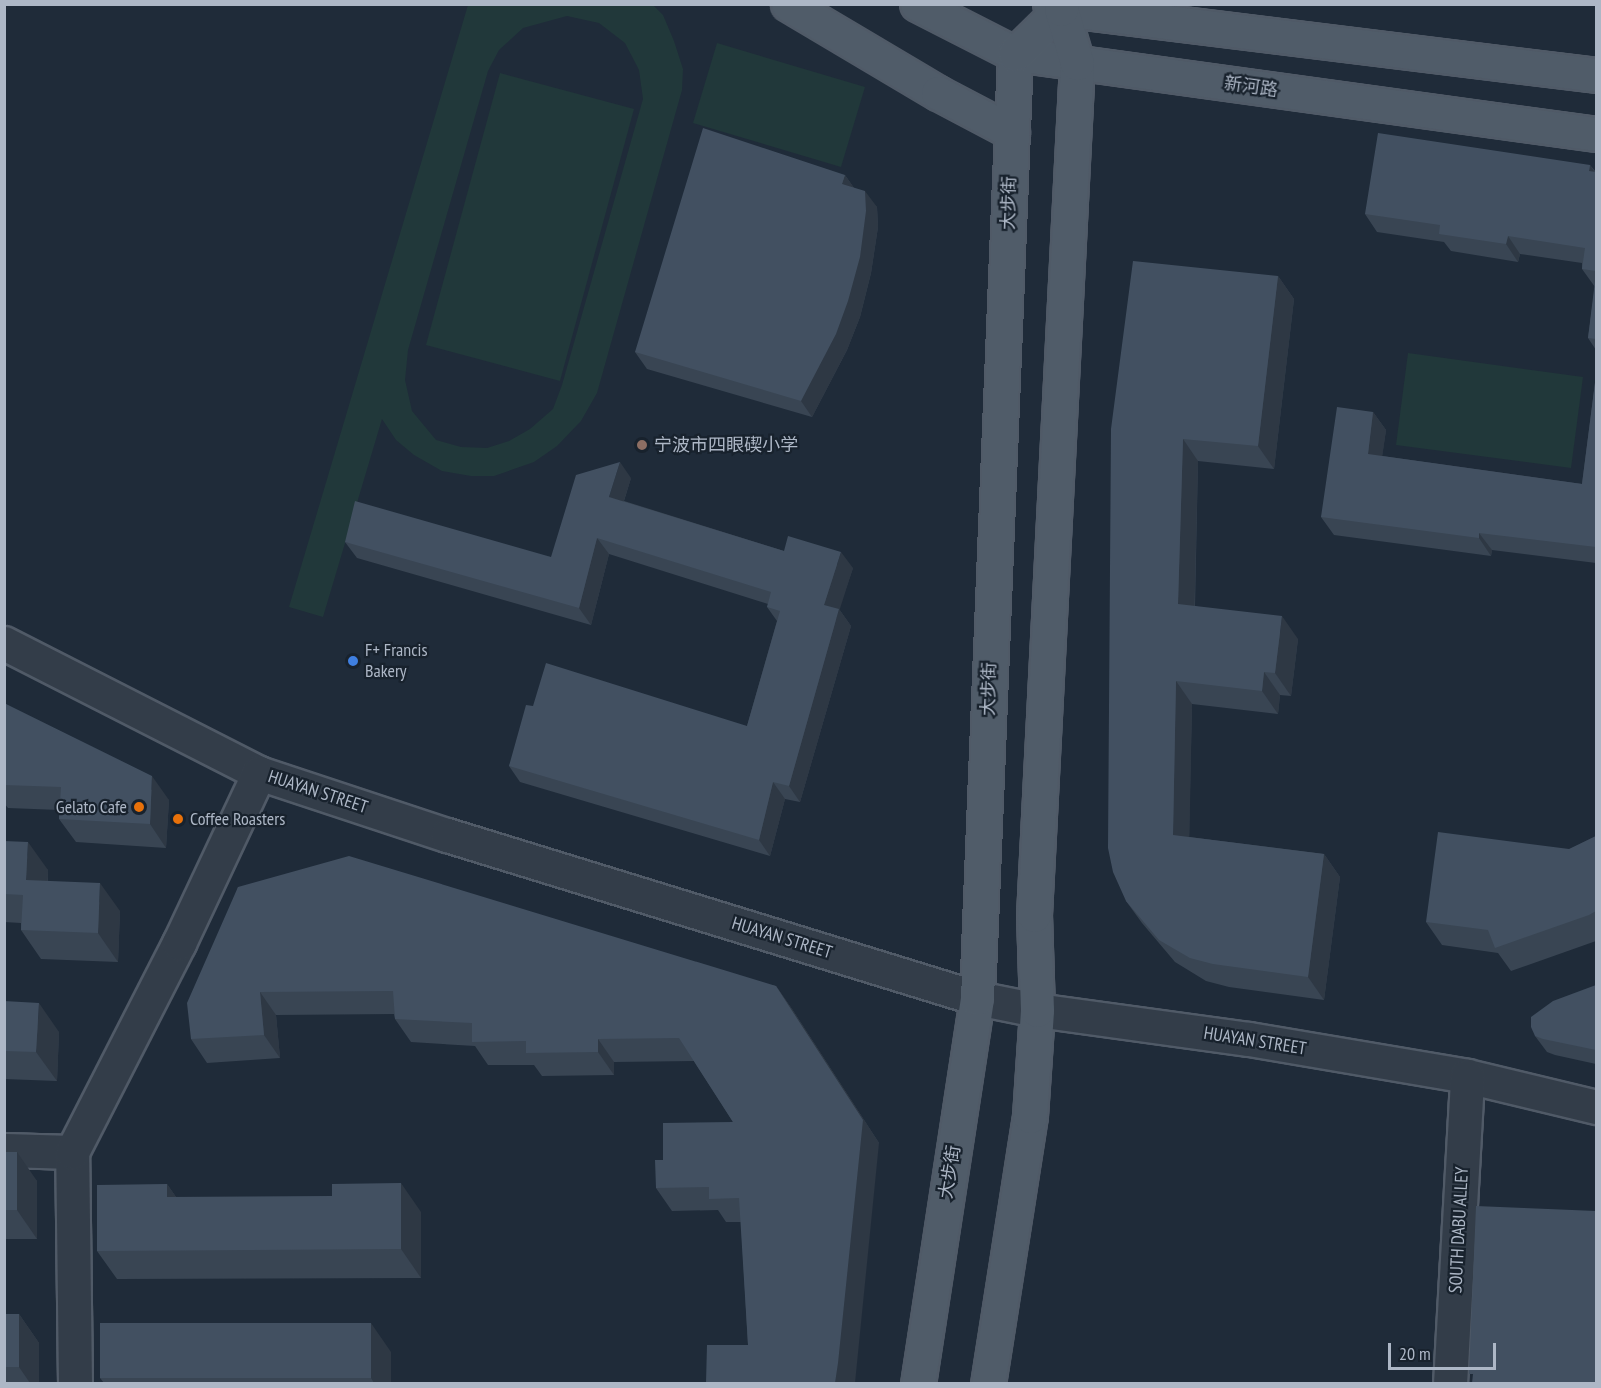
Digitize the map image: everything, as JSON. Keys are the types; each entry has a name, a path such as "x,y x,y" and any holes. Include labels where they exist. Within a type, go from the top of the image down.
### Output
{"main road":[{"path":"788,4 938,93 1012,132"},
{"name":"新河路","path":"917,4 1015,54 1596,134"},
{"path":"1015,54 1058,6"},
{"path":"988,1383 1030,1116 1037,1010 1034,915 1077,63 1058,6"},
{"path":"1058,6 1596,75"},
{"name":"大步街","path":"918,1383 977,998 1015,54"}],"street":[{"name":"HUAYAN STREET","path":"4,643 259,773 458,838 977,998 1037,1010 1248,1039 1467,1076 1596,1107"},
{"path":"75,1383 72,1152 179,943 259,773"},
{"name":"SOUTH DABU ALLEY","path":"1450,1383 1467,1076"},
{"path":"4,1150 72,1152"}],"green space":[{"path":"468,5 653,5 663,15 674,41 683,69 682,90 597,393 581,421 557,446 534,462 494,476 471,476 442,471 414,455 396,440 382,419 323,617 289,607","holes":["567,16 599,23 625,43 639,70 643,99 562,385 553,409 530,429 509,441 487,448 461,447 436,440 412,411 405,380 408,350 488,71 499,50 523,28"]},
{"path":"717,43 865,87 841,167 693,123"},
{"path":"500,73 634,109 560,381 426,345"},
{"path":"1408,353 1583,377 1571,468 1396,445"}],"building":[{"path":"703,128 845,175 842,184 865,191 866,211 860,257 848,301 836,334 801,401 635,352"},
{"path":"1378,133 1590,165 1589,171 1596,172 1596,271 1582,269 1585,248 1508,236 1506,244 1439,234 1440,225 1365,214"},
{"path":"1133,261 1278,276 1258,446 1183,439 1178,604 1282,616 1275,673 1264,672 1262,691 1176,681 1173,835 1324,854 1308,977 1213,964 1190,958 1159,940 1126,901 1113,872 1108,848 1111,429"},
{"path":"1596,273 1596,339 1588,338"},
{"path":"1596,375 1596,547 1479,533 1479,538 1321,517 1337,407 1373,412 1368,454 1582,484"},
{"path":"620,462 609,497 784,551 788,536 841,552 824,605 839,609 789,786 773,782 759,840 509,766 526,705 533,706 546,663 747,726 780,611 767,607 771,592 597,538 579,608 345,542 355,501 551,557 576,475"},
{"path":"4,703 152,776 150,824 59,819 61,787 4,785"},
{"path":"1438,832 1569,849 1596,836 1596,911 1495,948 1488,930 1426,922"},
{"path":"4,841 28,842 26,880 100,883 98,933 21,930 23,895 4,894"},
{"path":"349,856 776,986 863,1120 835,1383 706,1383 707,1345 748,1345 739,1198 709,1199 709,1187 656,1188 655,1160 663,1160 663,1123 733,1122 679,1038 598,1039 598,1052 526,1053 526,1041 472,1042 472,1023 395,1019 393,991 260,992 264,1035 191,1039 187,1003 238,887"},
{"path":"1596,985 1596,1050 1535,1036 1531,1027 1531,1017 1553,1001"},
{"path":"4,1001 39,1003 36,1052 4,1051"},
{"path":"4,1152 17,1152 17,1210 4,1210"},
{"path":"401,1183 401,1249 97,1251 97,1185 167,1184 167,1197 332,1196 332,1184"},
{"path":"1476,1206 1596,1211 1596,1383 1472,1383 1473,1374 1469,1374"},
{"path":"4,1314 19,1314 19,1367 4,1367"},
{"path":"100,1323 371,1323 371,1378 100,1378"}],"place":[{"name":"宁波市四眼碶小学","path":"642,445"},
{"name":"F+ Francis Bakery","path":"353,661"},
{"name":"Gelato Cafe","path":"139,807"},
{"name":"Coffee Roasters","path":"178,819"}]}
